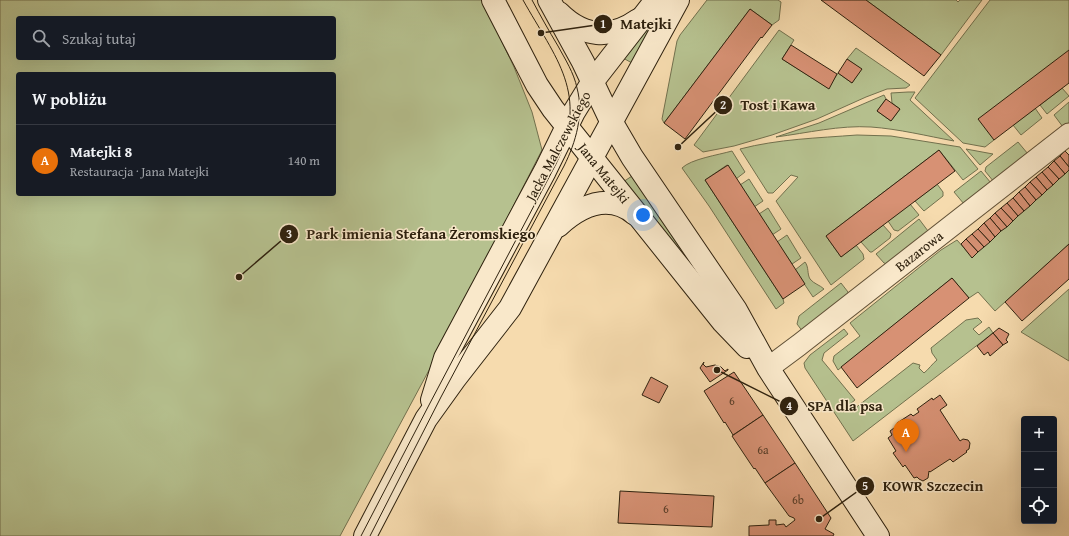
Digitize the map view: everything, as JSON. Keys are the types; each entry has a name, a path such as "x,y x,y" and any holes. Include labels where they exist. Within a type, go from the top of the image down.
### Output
{"street":[{"name":"Jana Matejki","path":"494,0 537,85 566,126 723,322 768,368"},
{"name":"Jacka Malczewskiego","path":"365,536 426,419 454,380 510,308 678,0"},
{"name":"Jana Matejki","path":"549,1 593,81 611,121 632,157 736,310 768,368 878,536"},
{"name":"Jacka Malczewskiego","path":"549,1 569,22 581,29 597,34 611,32 626,27 638,19 651,6"},
{"name":"Jacka Malczewskiego","path":"426,419 445,358 545,171 566,126 593,81 651,6"},
{"name":"Bazarowa","path":"768,368 1069,134"},
{"name":"Jacka Malczewskiego","path":"549,236 572,214 580,209 595,204 611,202 622,205 638,216"}],"green space":[{"path":"0,0 482,0 514,67 532,112 542,150 435,359 340,536 0,536"},
{"path":"707,0 778,0 781,2 779,20 772,25 750,9 664,123 662,119 677,41"},
{"path":"866,0 956,0 958,2 960,0 982,0 941,55"},
{"path":"990,0 1069,0 1069,50 994,140 985,147 963,143 915,98"},
{"path":"654,18 655,19 632,63 623,58"},
{"path":"779,30 794,40 782,59 828,88 838,73 852,83 861,69 847,59 856,48 910,85 906,88 887,89 817,119 772,135 734,146 703,152 694,145"},
{"path":"1062,88 1069,96 1047,114 1040,105"},
{"path":"915,92 910,100 954,141 892,129 871,127 835,128 776,137 819,123 884,95 886,99 877,111 891,121 900,109 892,103 891,93"},
{"path":"1069,102 1069,123 1063,127 1054,115"},
{"path":"1035,108 1042,118 1021,135 1013,125"},
{"path":"857,135 891,136 960,147 978,169 963,180 939,150 826,236 841,257 856,245 863,254 864,259 831,285 776,201 798,177 791,175 773,193 768,193 740,149 783,141"},
{"path":"1018,142 1028,154 994,182 985,171 986,167"},
{"path":"966,149 993,154 980,165"},
{"path":"732,151 745,172 736,179 727,165 705,180 783,299 784,303 776,309 709,206 682,168 692,162"},
{"path":"1069,170 1069,244 995,311 978,292 969,298 952,278 838,370 833,361 834,356 860,336 850,323 941,250 957,240 972,257"},
{"path":"981,171 991,183 964,204 954,192"},
{"path":"635,174 691,260 690,263 623,182"},
{"path":"749,179 763,201 754,207 740,185"},
{"path":"937,184 943,192 943,196 924,211 915,201"},
{"path":"910,204 919,215 898,231 894,230 888,221"},
{"path":"768,208 781,229 772,235 759,214"},
{"path":"919,219 928,231 887,264 884,263 876,254"},
{"path":"883,225 891,234 890,238 870,252 861,242"},
{"path":"787,235 801,258 792,264 777,242"},
{"path":"805,262 810,279 824,289 813,297 795,270"},
{"path":"841,283 848,294 803,332 797,324 799,316"},
{"path":"1069,289 1069,361 1021,332"},
{"path":"978,318 982,322 973,329 979,335 989,327 993,333 853,441 805,368 804,363 810,355 844,329 848,334 824,353 822,360 855,400 850,404 854,409 913,363 920,365 919,368 924,373 937,360 932,353 931,348 966,320"}],"building":[{"path":"821,0 866,0 941,55 924,76"},
{"path":"750,9 772,25 762,38 761,37 685,139 664,123"},
{"path":"791,45 837,74 829,89 782,59"},
{"path":"1069,50 1069,83 994,140 978,119"},
{"path":"847,59 862,69 852,83 838,73"},
{"path":"886,99 900,109 891,121 877,111"},
{"path":"939,150 955,171 841,257 826,236"},
{"path":"1065,151 1069,155 1069,167 1060,156"},
{"path":"1060,156 1069,167 1069,170 1065,174 1054,161"},
{"path":"1054,161 1065,174 1059,179 1048,167"},
{"path":"728,165 805,284 783,299 705,180"},
{"path":"1048,167 1059,179 1053,185 1042,172"},
{"path":"1042,172 1053,185 1047,190 1036,177"},
{"path":"1036,177 1047,190 1042,195 1030,182"},
{"path":"1030,182 1042,195 1036,200 1025,187"},
{"path":"1025,187 1036,200 1030,206 1019,192"},
{"path":"1019,192 1030,206 1024,211 1013,198"},
{"path":"1013,198 1024,211 1018,216 1007,203"},
{"path":"1007,203 1018,216 1013,221 1001,208"},
{"path":"1001,208 1013,221 1007,227 995,213"},
{"path":"995,213 1007,227 1001,231 990,218"},
{"path":"990,218 1001,231 995,237 984,223"},
{"path":"984,223 995,237 990,242 978,229"},
{"path":"978,229 990,242 984,247 972,234"},
{"path":"972,234 984,247 978,252 966,239"},
{"path":"966,239 978,252 972,258 961,244"},
{"path":"1069,244 1069,279 1022,321 1005,302"},
{"path":"952,278 969,298 857,388 841,367"},
{"path":"999,328 1009,334 1006,340 1008,342 1003,345 993,333"},
{"path":"993,333 1003,345 990,356 988,352 984,355 977,346"},
{"path":"704,362 703,364 706,367 715,365 721,367 725,371 728,370 710,382 700,368"},
{"path":"734,372 763,415 733,435 704,391"},
{"path":"651,377 668,386 659,403 642,395"},
{"path":"940,395 947,405 940,410 960,441 963,439 968,440 970,443 969,449 953,462 950,459 930,472 929,471 928,478 923,481 917,477 914,478 905,465 903,467 893,453 896,451 888,438 892,435 890,431 898,425 897,423 911,414 913,416 919,412 917,409 932,398 933,400"},
{"path":"763,415 795,463 765,483 732,436"},
{"path":"795,463 831,518 825,529 834,534 833,536 749,536 749,526 769,525 769,520 776,520 776,525 784,524 786,527 795,520 789,516 765,483"},
{"path":"620,491 714,496 712,527 618,523"}],"tram line":[{"path":"361,536 556,164 566,139 570,117 569,97 565,78 557,59 523,0"},
{"path":"370,536 441,397 564,166 575,138 578,128 580,108 576,82 572,72 532,0"}],"place":[{"name":"Matejki","path":"541,33"},
{"name":"Tost i Kawa","path":"678,147"},
{"name":"Park imienia Stefana Żeromskiego","path":"239,277"},
{"name":"SPA dla psa","path":"717,370"},
{"name":"Matejki 8","path":"906,452"},
{"name":"KOWR Szczecin","path":"819,519"}]}
